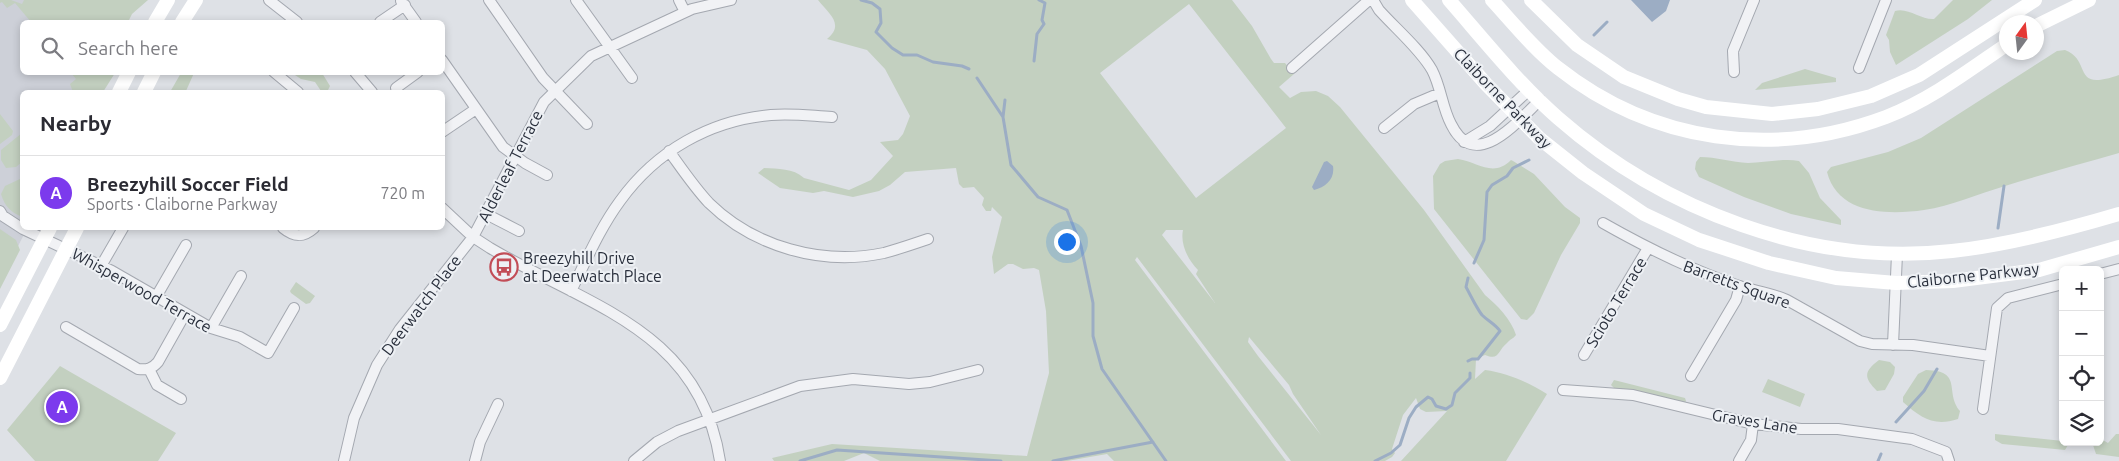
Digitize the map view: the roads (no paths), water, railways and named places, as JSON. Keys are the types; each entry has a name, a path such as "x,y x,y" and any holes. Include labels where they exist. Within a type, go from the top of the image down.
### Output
{"main road":[{"path":"156,20 168,0"},
{"path":"183,20 196,0"},
{"name":"Claiborne Parkway","path":"1412,0 1486,84 1539,138 1583,174 1644,214 1699,240 1769,263 1836,278 1896,283 1953,281 2038,270 2119,247"},
{"name":"Claiborne Parkway","path":"1449,0 1529,90 1589,144 1622,168 1664,192 1712,215 1759,231 1814,244 1866,253 1898,254 1950,251 1994,245 2081,225 2119,214"},
{"path":"1492,0 1558,68 1621,108 1663,125 1702,135 1728,138 1762,140 1802,139 1842,132 1888,116 1941,89 1999,50"},
{"path":"1531,0 1577,46 1624,77 1669,96 1706,107 1772,114 1818,109 1871,96 1919,74 2035,0"},
{"path":"2044,22 2089,0"},
{"path":"119,90 127,75"},
{"path":"145,90 152,75"},
{"path":"0,378 76,230"},
{"path":"0,325 47,233"}],"street":[{"path":"269,0 294,20"},
{"path":"489,0 543,78 587,124"},
{"path":"576,0 632,78"},
{"path":"679,0 685,12"},
{"name":"Alderleaf Terrace","path":"473,237 542,105 591,56 685,12 731,0"},
{"path":"1292,68 1371,0 1432,70 1451,124 1464,142 1540,100"},
{"path":"1734,72 1733,51 1754,0"},
{"path":"1859,68 1886,0"},
{"path":"382,20 403,3 415,20"},
{"path":"445,64 504,147 515,156 547,175"},
{"path":"278,75 296,90"},
{"path":"357,75 370,90"},
{"path":"396,88 414,75"},
{"path":"1515,113 1529,90"},
{"path":"1384,128 1414,104 1440,94"},
{"path":"445,130 476,109"},
{"path":"571,291 620,201 642,174 669,152 708,130 749,118 791,114 832,117"},
{"path":"669,152 694,186 724,216 740,227 776,245 797,251 841,257 883,253 928,240"},
{"name":"Whisperwood Terrace","path":"0,210 10,221 20,224"},
{"path":"445,211 473,237 509,260 628,321 659,345 689,379 710,419 720,461"},
{"path":"486,214 519,231"},
{"name":"Barretts Square","path":"1604,223 1648,248 1740,286 1774,294 1860,340 1872,344 1928,347 1990,356"},
{"path":"101,266 122,230"},
{"path":"286,230 297,236 309,233 312,230"},
{"name":"Whisperwood Terrace","path":"47,233 66,249 101,266 211,328 240,337 268,353 294,308"},
{"name":"Deerwatch Place","path":"344,461 354,418 376,365 400,329 473,237"},
{"path":"156,297 186,245"},
{"name":"Scioto Terrace","path":"1584,355 1648,248"},
{"path":"1893,345 1898,254"},
{"path":"2104,273 2119,269"},
{"path":"211,328 241,276"},
{"path":"1983,409 1995,317 1998,308 2008,298 2059,285"},
{"path":"1691,376 1736,300 1740,286"},
{"path":"66,327 138,369 148,369 158,362 186,314"},
{"path":"148,369 156,385 181,399"},
{"path":"634,461 667,436 785,391 815,383 853,380 916,383 941,380 978,370"},
{"name":"Graves Lane","path":"1563,390 1633,394 1752,424 1801,429 1838,429 1912,439 1948,457"},
{"path":"475,461 483,433 498,404"},
{"path":"1739,461 1751,440 1752,424"}],"water":[{"path":"1631,0 1670,0 1666,11 1652,22"},
{"path":"1327,161 1333,166 1333,175 1326,185 1314,190 1312,187 1324,162"}],"waterway":[{"path":"861,0 872,3 880,9 881,23 876,32 892,48 903,55 917,55 933,62 962,66 969,69"},
{"path":"1034,61 1037,34 1044,24 1042,20 1045,3 1039,0"},
{"path":"1594,35 1607,22"},
{"path":"977,78 1003,117 1011,165 1038,197 1067,210 1081,246 1093,303 1093,336 1102,369 1166,461"},
{"path":"1003,117 1005,100"},
{"path":"1474,263 1484,240 1487,192 1492,185 1507,176 1513,168 1529,160"},
{"path":"1998,228 2004,186"},
{"path":"1468,278 1466,287 1478,309 1500,331 1478,359 1468,361"},
{"path":"1896,422 1924,391 1937,369"},
{"path":"1375,461 1391,453 1400,445 1409,418 1416,407 1428,397 1432,399 1436,406 1446,409 1452,405 1455,393 1470,378 1470,373"},
{"path":"1053,461 1153,442"},
{"path":"800,461 837,450 1001,461"},
{"path":"1878,461 1881,454"}],"place":[{"name":"Breezyhill Drive at Deerwatch Place","path":"504,267"},
{"name":"Breezyhill Soccer Field","path":"62,407"}]}
